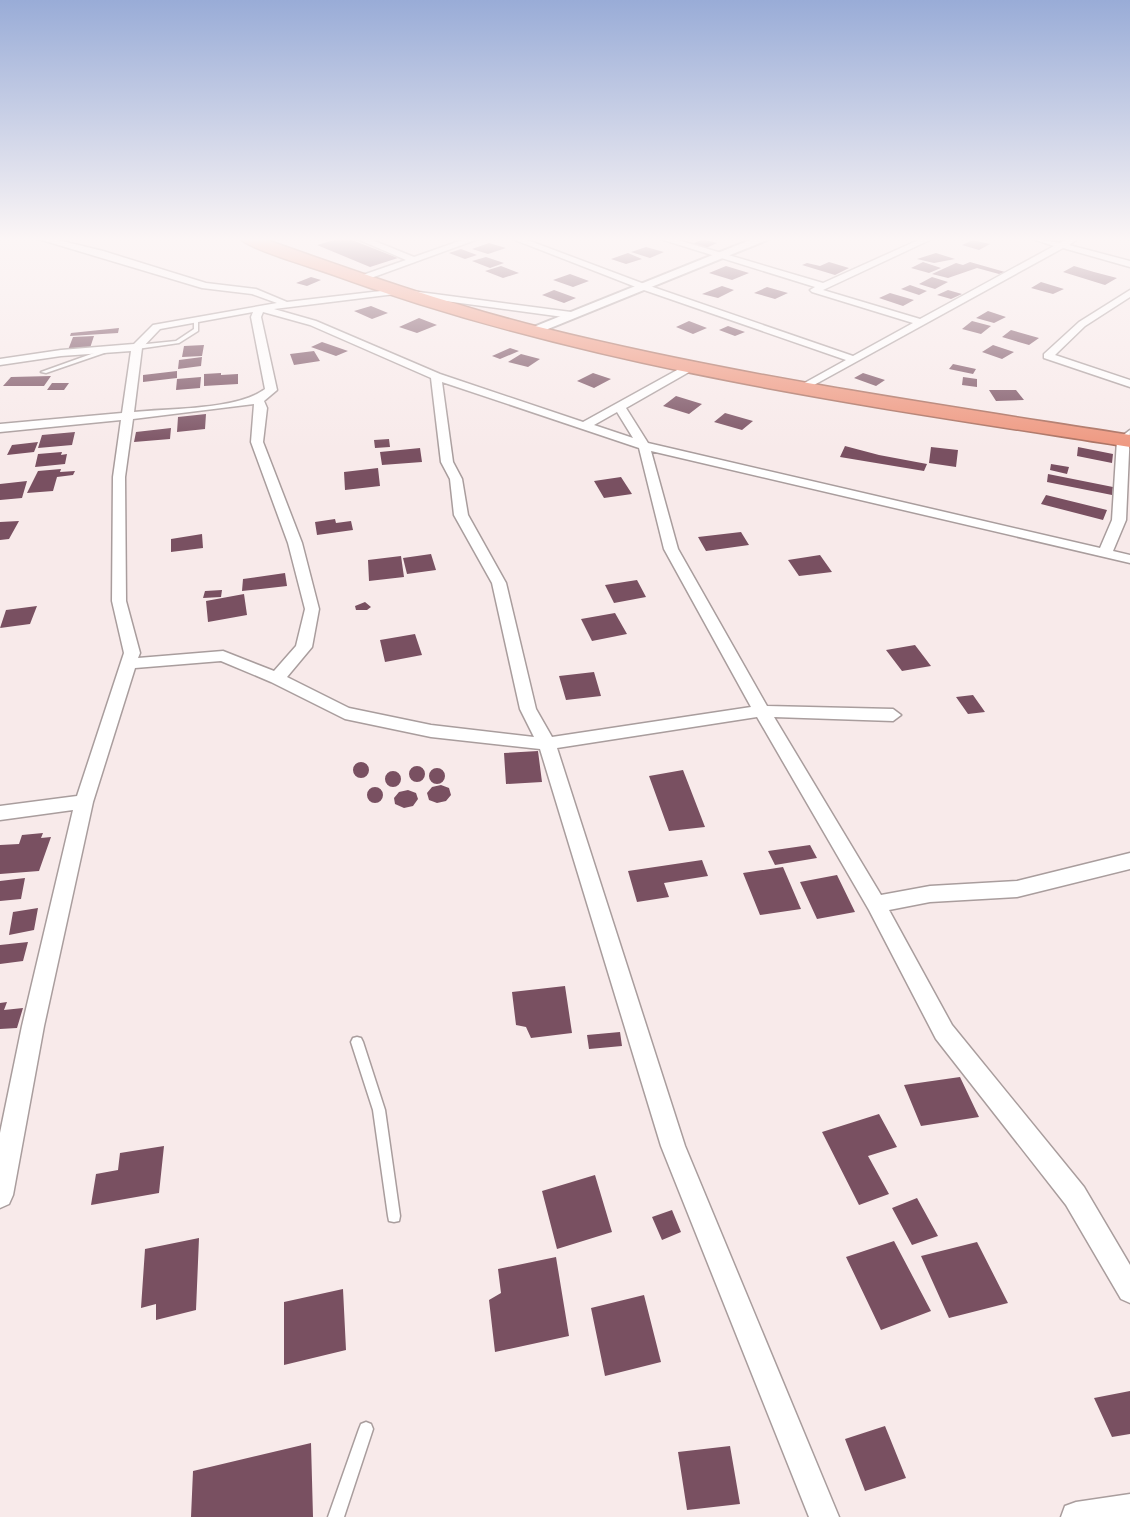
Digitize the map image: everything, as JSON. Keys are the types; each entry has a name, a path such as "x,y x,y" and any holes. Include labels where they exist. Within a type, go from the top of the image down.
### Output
{"highway":[{"path":"458,309 533,330 803,388 1128,438"}],"street":[{"path":"0,1195 33,1026 84,802 132,653 120,601 119,477 137,347 157,327 255,309"},
{"path":"0,428 226,406 258,400 271,390 257,317 259,309"},
{"path":"262,309 313,323 436,376 644,446 1130,559"},
{"path":"529,309 571,315"},
{"path":"533,330 587,309"},
{"path":"707,309 855,360"},
{"path":"876,309 922,323"},
{"path":"803,388 947,309"},
{"path":"1106,309 1082,324 1048,356 1130,384"},
{"path":"0,362 61,353 137,347"},
{"path":"584,426 692,366"},
{"path":"436,376 447,462 456,479 461,515 499,583 528,709 547,744 673,1146 824,1517"},
{"path":"258,400 261,408 257,442 295,543 312,609 304,647 277,678"},
{"path":"619,406 644,446 671,549 762,711 876,904 944,1032 1075,1196 1130,1290"},
{"path":"1105,553 1119,520 1128,438"},
{"path":"128,664 223,656 277,678 345,713 431,731 547,744 762,711 893,715"},
{"path":"0,813 84,802"},
{"path":"876,904 930,894 1017,889 1130,860"},
{"path":"1076,1517 1130,1508"}],"lane":[{"path":"137,347 177,342 196,330 196,320"},
{"path":"44,372 110,349"},
{"path":"357,1042 379,1110 394,1216"},
{"path":"336,1517 366,1429"}],"building":[{"path":"378,309 388,313 372,319 354,311"},
{"path":"988,311 1006,317 994,323 976,318"},
{"path":"419,318 437,325 417,333 399,327"},
{"path":"689,321 707,328 693,334 676,327"},
{"path":"972,321 991,326 981,334 962,329"},
{"path":"728,326 745,332 735,336 719,330"},
{"path":"119,328 118,333 70,336 71,333"},
{"path":"1011,330 1039,338 1029,345 1002,337"},
{"path":"94,336 90,348 68,350 73,337"},
{"path":"322,342 348,351 336,356 311,347"},
{"path":"204,345 202,356 182,357 184,346"},
{"path":"993,345 1014,352 1002,359 982,352"},
{"path":"510,348 519,351 500,359 492,356"},
{"path":"314,351 320,361 294,365 290,354"},
{"path":"521,354 540,359 528,367 508,362"},
{"path":"202,357 201,366 178,369 179,360"},
{"path":"953,364 976,369 973,374 949,369"},
{"path":"177,371 177,378 143,382 143,375"},
{"path":"593,373 611,379 594,388 577,381"},
{"path":"863,373 885,380 876,386 854,378"},
{"path":"204,374 238,374 238,384 204,386"},
{"path":"51,376 44,386 3,386 11,377"},
{"path":"201,377 200,388 176,390 177,379"},
{"path":"963,377 977,379 977,387 962,385"},
{"path":"52,383 69,383 64,390 47,390"},
{"path":"989,390 1016,390 1024,400 996,401"},
{"path":"676,396 702,404 689,414 663,406"},
{"path":"725,413 753,421 742,430 714,422"},
{"path":"206,414 205,429 177,432 178,417"},
{"path":"171,428 170,439 134,442 136,432"},
{"path":"75,432 72,445 38,448 42,435"},
{"path":"389,439 390,447 375,448 374,440"},
{"path":"38,442 34,452 7,455 12,445"},
{"path":"845,446 927,464 924,471 840,457"},
{"path":"931,447 958,450 956,467 929,463"},
{"path":"1078,447 1113,454 1112,463 1077,456"},
{"path":"420,448 422,462 382,465 380,452"},
{"path":"62,452 61,455 67,454 65,464 35,467 38,454"},
{"path":"1051,464 1069,467 1067,474 1050,470"},
{"path":"378,468 380,486 345,490 344,472"},
{"path":"61,469 60,472 75,471 73,475 57,477 53,491 27,493 38,471"},
{"path":"1048,474 1113,487 1112,495 1047,482"},
{"path":"621,477 632,494 604,498 594,481"},
{"path":"27,481 22,498 0,500 0,484"},
{"path":"1046,495 1107,510 1103,520 1041,504"},
{"path":"335,519 336,523 351,521 353,530 317,535 315,522"},
{"path":"19,521 9,539 0,540 0,522"},
{"path":"741,532 749,545 706,551 698,537"},
{"path":"202,534 203,548 171,552 171,539"},
{"path":"431,554 436,570 407,574 403,558"},
{"path":"820,555 832,572 799,576 788,560"},
{"path":"401,556 404,577 369,581 368,560"},
{"path":"285,573 287,586 242,591 243,579"},
{"path":"637,580 646,597 614,603 605,585"},
{"path":"222,590 221,597 203,598 205,591"},
{"path":"244,594 247,615 208,622 206,601"},
{"path":"365,602 371,607 367,610 356,610 355,606"},
{"path":"37,606 30,624 0,628 6,610"},
{"path":"615,613 627,634 592,641 581,619"},
{"path":"415,634 422,655 385,662 380,640"},
{"path":"915,645 931,666 902,671 886,650"},
{"path":"594,672 601,696 566,700 559,676"},
{"path":"973,695 985,712 968,714 956,697"},
{"path":"538,751 542,782 506,784 504,753"},
{"path":"361,762 369,770 361,778 353,770"},
{"path":"417,766 423,768 423,780 417,782 411,780 409,774 411,768"},
{"path":"437,768 443,770 443,782 437,784 431,782 429,776 431,770"},
{"path":"683,770 705,827 669,831 649,776"},
{"path":"393,771 399,773 399,785 393,787 387,785 385,779 387,773"},
{"path":"441,785 449,788 451,795 446,801 437,803 429,800 427,793 432,787"},
{"path":"375,787 381,789 381,801 375,803 369,801 367,795 369,789"},
{"path":"408,790 416,793 418,799 413,806 404,808 395,804 394,798 399,792"},
{"path":"43,833 41,838 51,837 39,871 0,874 0,845 19,844 22,835"},
{"path":"810,845 817,858 775,865 768,851"},
{"path":"702,860 708,876 664,883 669,897 637,902 628,871"},
{"path":"783,867 801,909 760,915 743,873"},
{"path":"837,875 855,912 817,919 800,882"},
{"path":"25,878 21,899 0,901 0,881"},
{"path":"38,908 34,930 9,935 13,912"},
{"path":"28,942 23,961 0,964 0,945"},
{"path":"565,986 572,1033 531,1038 526,1027 516,1025 512,992"},
{"path":"7,1002 4,1010 23,1008 17,1028 0,1029 0,1003"},
{"path":"620,1032 622,1046 589,1049 587,1035"},
{"path":"960,1077 979,1117 921,1126 904,1085"},
{"path":"879,1114 897,1147 868,1156 889,1194 859,1205 822,1132"},
{"path":"164,1146 159,1193 91,1205 96,1174 118,1170 120,1153"},
{"path":"595,1175 612,1232 557,1249 542,1191"},
{"path":"917,1198 938,1236 912,1245 892,1208"},
{"path":"672,1210 681,1232 662,1240 652,1217"},
{"path":"199,1238 196,1310 156,1320 156,1304 141,1308 145,1249"},
{"path":"894,1241 931,1311 881,1330 846,1257"},
{"path":"977,1242 1008,1303 949,1318 921,1256"},
{"path":"556,1257 569,1336 495,1352 489,1300 501,1293 498,1269"},
{"path":"343,1289 346,1350 284,1365 284,1302"},
{"path":"644,1295 661,1362 605,1376 591,1308"},
{"path":"1130,1391 1130,1434 1112,1437 1094,1398"},
{"path":"885,1426 906,1478 865,1491 845,1439"},
{"path":"311,1443 313,1517 191,1517 193,1471"},
{"path":"730,1446 740,1504 687,1510 678,1452"}]}
